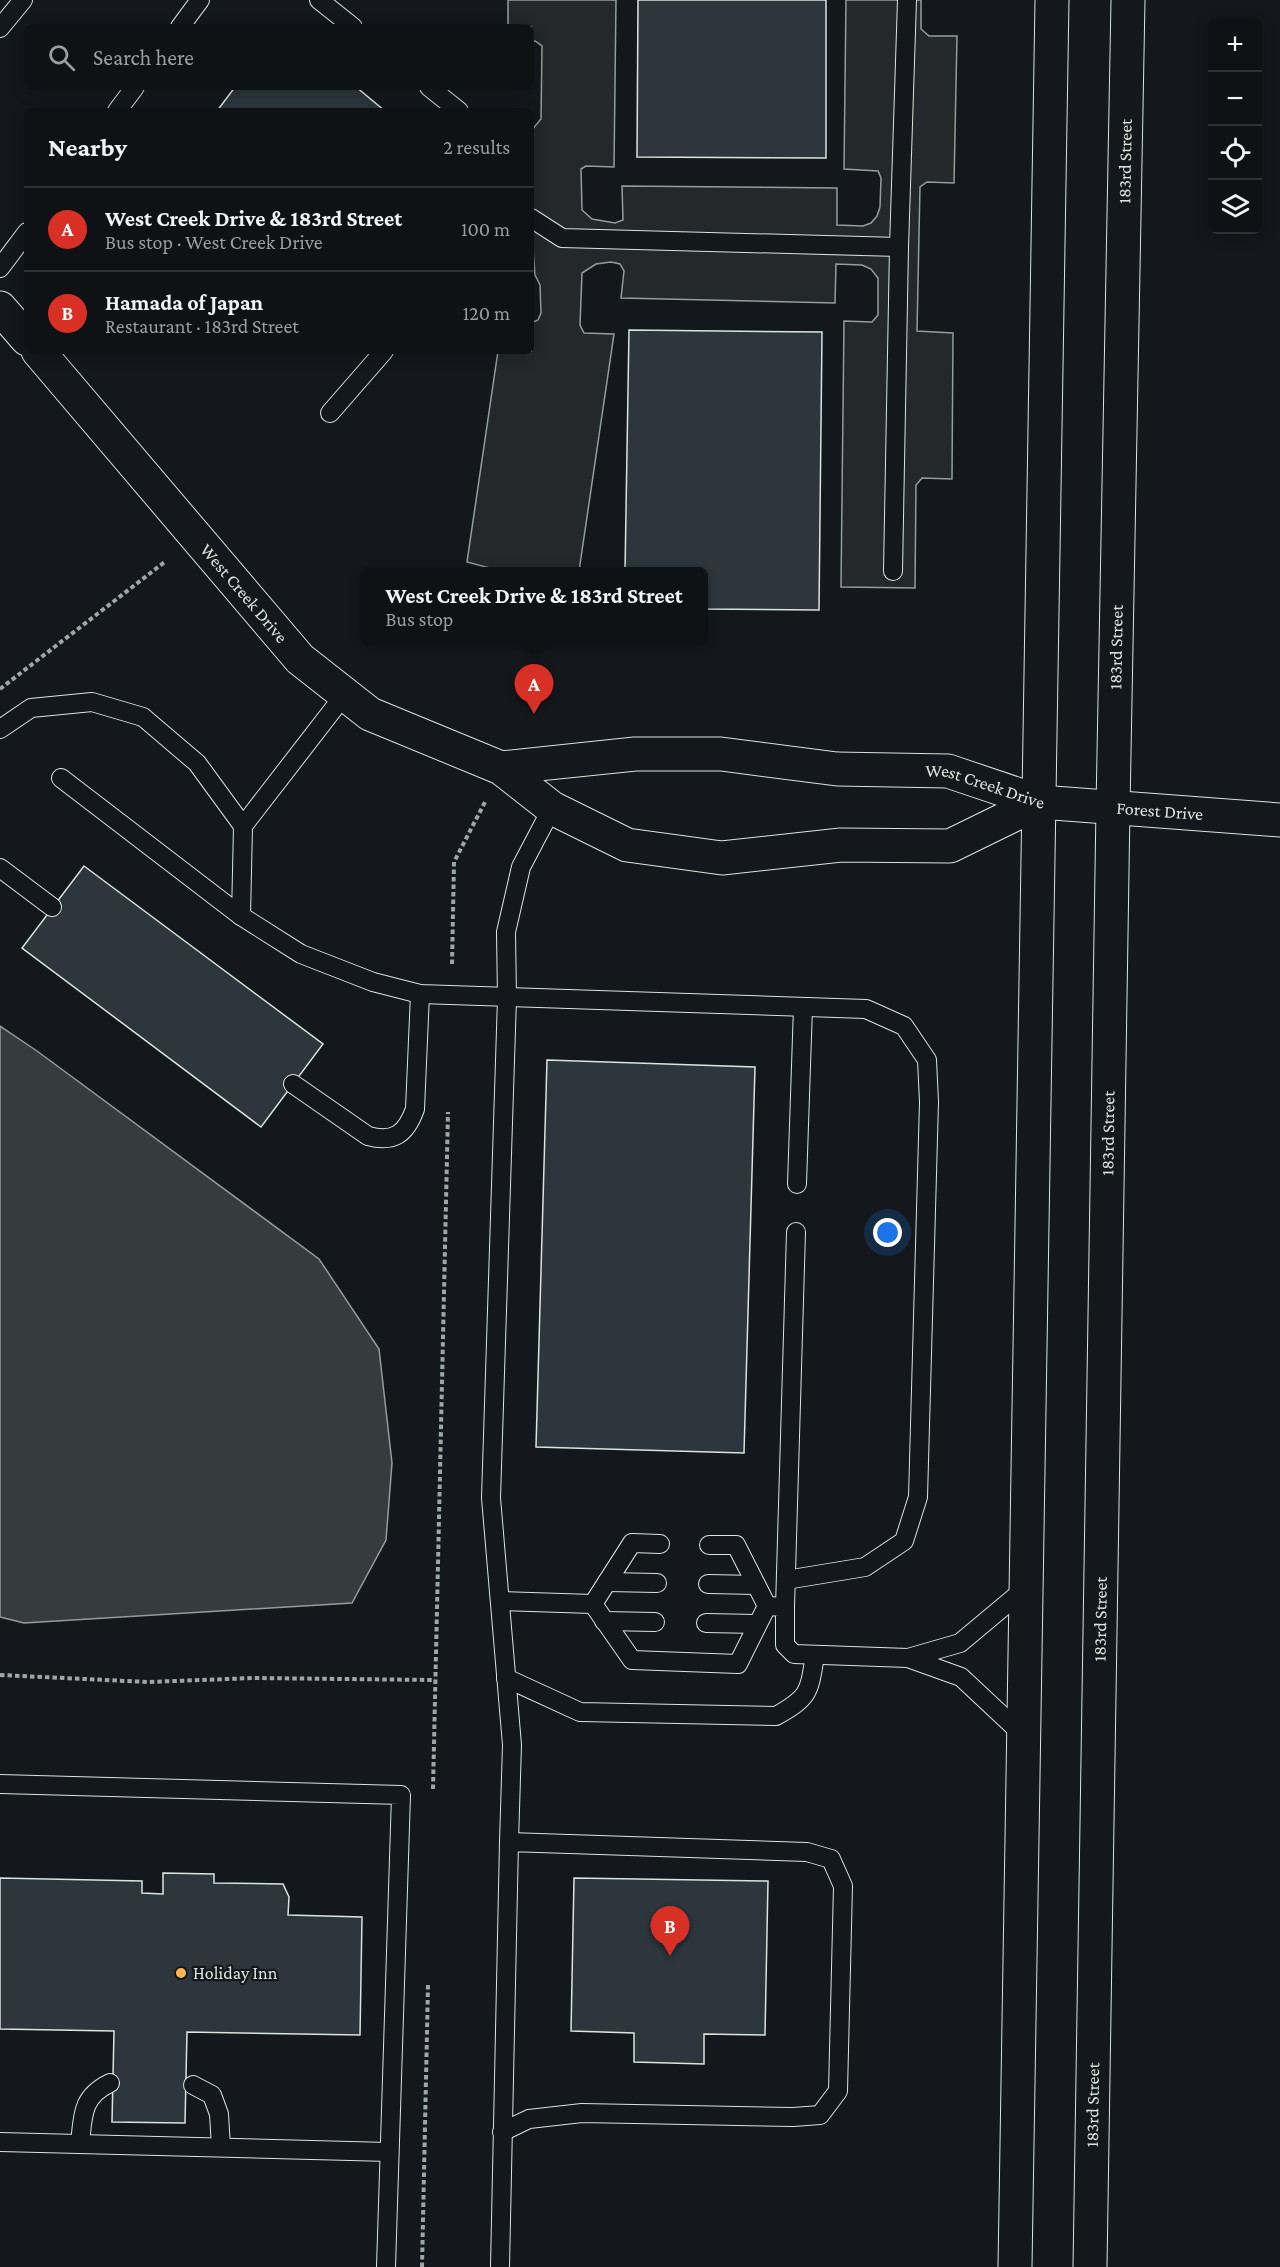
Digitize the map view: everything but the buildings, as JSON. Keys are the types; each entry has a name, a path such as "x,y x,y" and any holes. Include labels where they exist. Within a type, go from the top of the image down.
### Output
{"street":[{"path":"1015,2267 1052,0"},
{"name":"183rd Street","path":"1090,2267 1128,0"},
{"path":"0,308 24,336"},
{"name":"West Creek Drive","path":"41,354 300,659 370,714 501,768 552,808 627,845 722,858 841,845 950,846 1040,802"},
{"name":"West Creek Drive","path":"501,768 635,754 721,753 837,769 948,771 1040,802"},
{"name":"Forest Drive","path":"1040,802 1280,820"}],"lane":[{"path":"0,28 23,0"},
{"path":"182,24 200,0"},
{"path":"320,0 349,24"},
{"path":"893,571 899,247 907,0"},
{"path":"119,108 133,90"},
{"path":"433,90 455,108"},
{"path":"534,220 562,238 899,247"},
{"path":"0,268 24,236"},
{"path":"330,413 381,354"},
{"path":"241,916 243,826 345,694"},
{"path":"0,729 31,708 92,702 143,717 197,763 243,826"},
{"path":"62,778 241,916 301,954 373,982 420,994 866,1009 904,1026 927,1060 929,1102 918,1497 904,1541 865,1567 786,1580"},
{"path":"500,2267 512,1745 491,1498 507,998 506,932 521,867 552,808"},
{"path":"0,868 52,907"},
{"path":"293,1084 368,1136 383,1140 397,1136 410,1124 415,1109 420,994"},
{"path":"797,1184 803,1007"},
{"path":"593,1604 632,1660 738,1664 757,1624 776,1607 786,1580 796,1232"},
{"path":"593,1604 632,1543 660,1544"},
{"path":"709,1545 736,1545 756,1585 776,1607 785,1645 794,1654 908,1658 961,1677 1025,1736"},
{"path":"607,1582 657,1583"},
{"path":"708,1584 756,1585"},
{"path":"908,1658 960,1643 1027,1587"},
{"path":"500,1601 593,1604"},
{"path":"604,1621 655,1622"},
{"path":"706,1623 757,1624"},
{"path":"506,1678 580,1712 776,1716 799,1703 809,1689 815,1655"},
{"path":"0,1784 400,1795 386,2267"},
{"path":"502,2132 529,2119 582,2113 793,2117 820,2115 838,2091 843,1886 831,1859 807,1852 509,1842"},
{"path":"80,2144 84,2107 97,2089 110,2083"},
{"path":"193,2085 212,2094 219,2114 221,2147"},
{"path":"0,2142 389,2152"}],"path":[{"path":"0,689 166,561"},
{"path":"451,995 454,862 486,798"},
{"path":"433,1799 448,1109"},
{"path":"0,1675 148,1682 254,1678 435,1680"},
{"path":"422,2267 429,1979"}],"shaded area":[{"path":"508,0 616,0 614,167 586,166 581,169 582,210 592,219 615,223 623,220 622,186 837,188 837,225 863,226 871,223 880,207 881,178 878,171 844,169 846,0 921,0 921,29 929,36 957,36 954,183 927,182 920,187 917,331 953,333 952,479 922,478 916,485 915,588 841,587 844,321 872,322 878,315 878,278 871,269 862,265 836,264 835,303 621,298 624,271 620,264 611,262 596,264 582,273 580,325 584,333 614,334 580,567 486,567 467,562 498,354 534,354 534,322 538,320 541,313 540,285 535,275 534,262 534,127 541,119 542,46 534,41 534,24 508,24"},
{"path":"0,1026 319,1259 379,1349 392,1463 386,1540 352,1603 24,1623 0,1617"}],"place":[{"name":"West Creek Drive & 183rd Street","path":"534,714"},
{"name":"Hamada of Japan","path":"670,1956"},
{"name":"Holiday Inn","path":"181,1973"}]}
